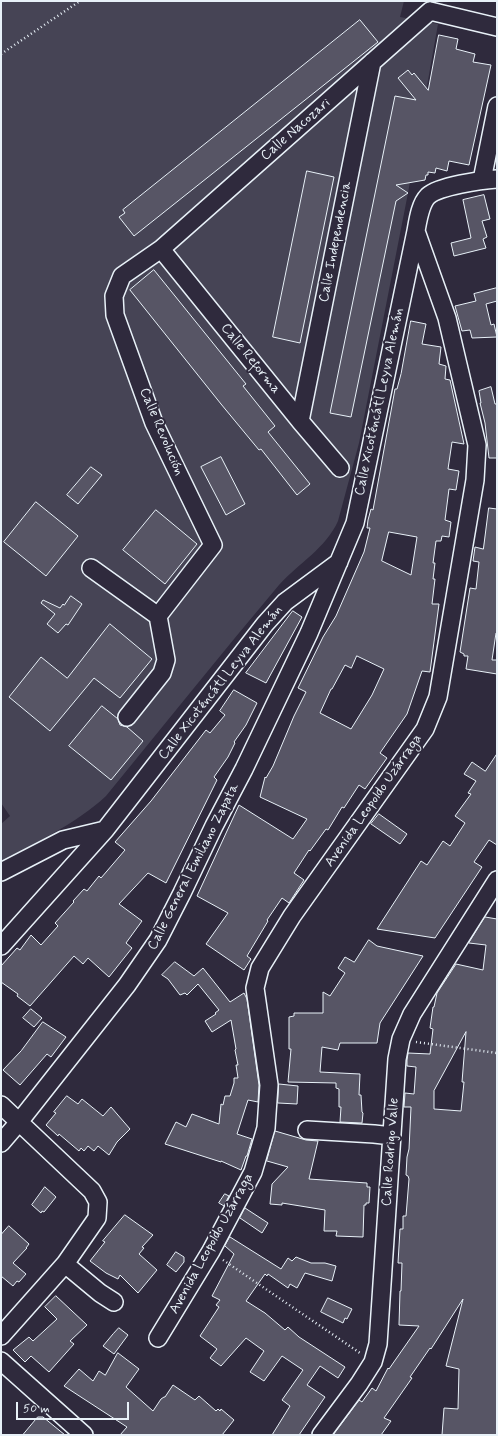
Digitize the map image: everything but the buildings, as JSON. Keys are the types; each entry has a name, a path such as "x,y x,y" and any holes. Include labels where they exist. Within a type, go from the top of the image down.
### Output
{"street":[{"path":"427,6 497,27"},
{"name":"Calle Nacozari","path":"161,249 372,62 427,6"},
{"name":"Calle Independencia","path":"300,422 372,62"},
{"path":"490,179 497,106"},
{"name":"Calle Xicoténcátl Leyva Alemán","path":"1,946 105,830 266,624 285,602 339,562 355,523 422,207 427,197 436,190 490,179"},
{"name":"Avenida Leopoldo Uzárraga","path":"158,1338 211,1251 253,1172 266,1128 269,1085 255,988 260,968 292,916 425,729 438,698 475,480 477,445 447,318 416,231"},
{"name":"Calle Reforma","path":"161,249 300,422 340,468"},
{"name":"Calle Revolución","path":"158,616 213,545 154,423 115,315 114,296 122,276 161,249"},
{"name":"Calle General Emiliano Zapata","path":"1,1143 127,985 158,940 214,826 248,762 309,633 339,562"},
{"path":"91,568 158,616 166,660 162,673 127,717"},
{"path":"1,872 63,840 105,830"},
{"name":"Calle Rodrigo Valle","path":"321,1435 359,1384 373,1362 378,1344 392,1136 398,1059 401,1040 412,1014 497,880"},
{"path":"1,1105 92,1191 98,1202 97,1218 66,1264 1,1336"},
{"path":"307,1130 392,1136"},
{"path":"66,1264 100,1293 114,1302"},
{"path":"1,1361 84,1435"}],"path":[{"path":"1,54 80,1"},
{"path":"401,1040 497,1053"},
{"path":"211,1251 373,1362"}],"shaded area":[{"path":"1,1 404,1 400,17 438,24 408,193 359,443 338,521 333,531 312,555 279,585 106,796 69,824 1,862 1,824 10,816 1,803"}]}
